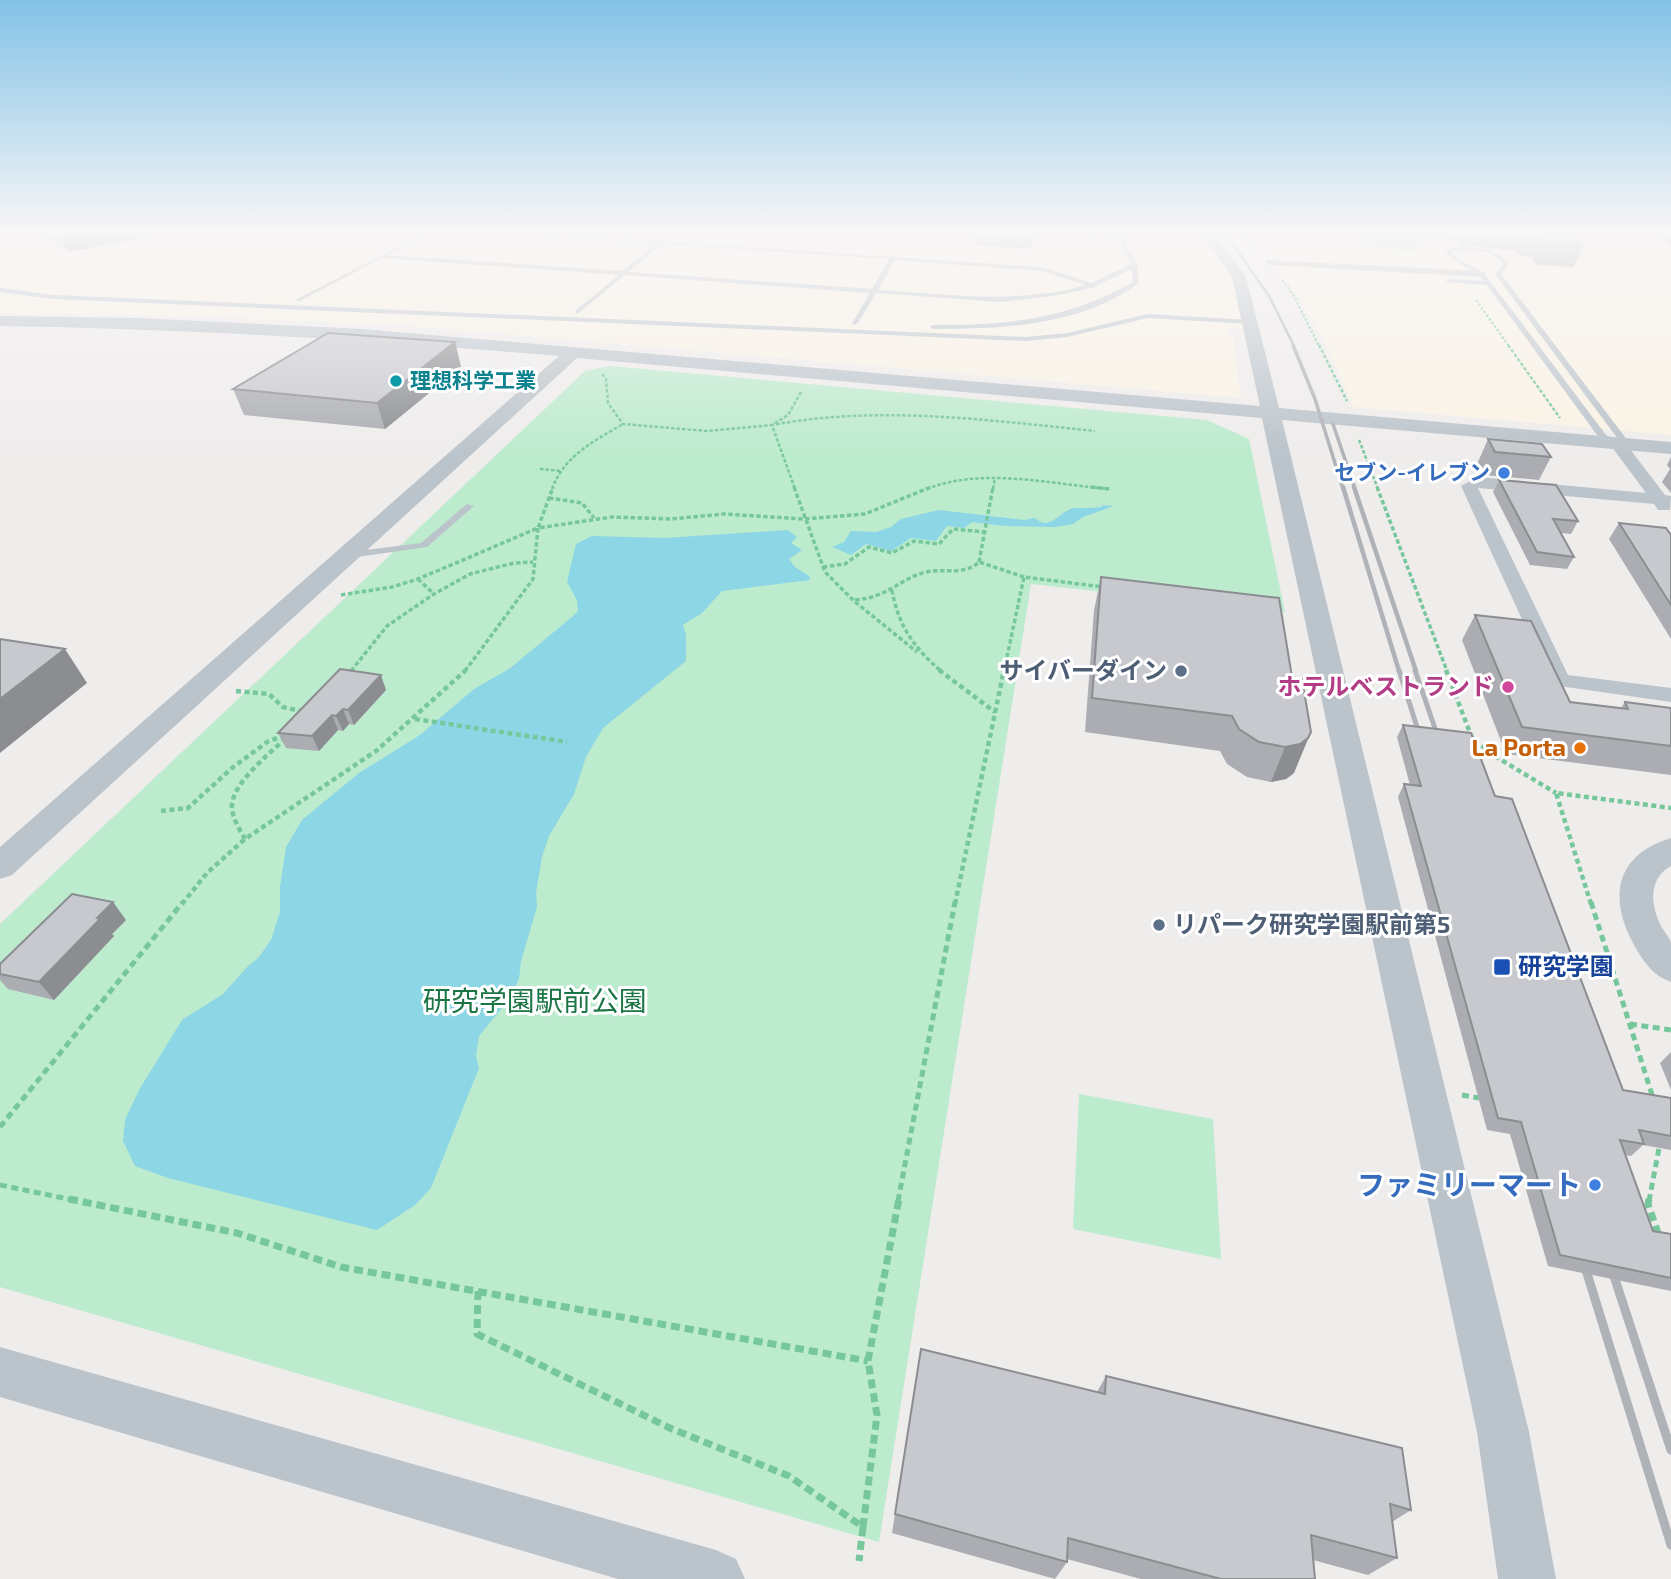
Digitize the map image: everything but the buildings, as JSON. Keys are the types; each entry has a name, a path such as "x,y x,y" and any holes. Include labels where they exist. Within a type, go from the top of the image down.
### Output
{"street":[{"path":"1247,308 1503,1432 1527,1579"},
{"path":"0,321 282,329 576,351 1671,448"},
{"path":"0,866 576,351"},
{"path":"1618,443 1665,500 1671,515"},
{"path":"1665,500 1478,482 1469,486 1560,680 1671,695"},
{"path":"1671,850 1646,865 1637,881 1634,894 1636,909 1653,945 1671,967"},
{"path":"0,1372 716,1579"}],"lane":[{"path":"294,308 1026,339 1067,335 1148,316 1250,322"},
{"path":"477,308 948,327 1009,325 1043,320 1085,308"},
{"path":"577,312 582,308"},
{"path":"855,323 864,308"},
{"path":"1507,308 1603,437 1618,443 1622,439 1523,308"},
{"path":"346,556 424,545 470,506"}],"path":[{"path":"1300,308 1351,410"},
{"path":"1480,308 1565,425"},
{"path":"600,372 606,379 608,403 623,424"},
{"path":"772,425 788,415 801,392"},
{"path":"0,1127 207,873 245,839 376,751 464,671 533,579 538,528 549,498 561,471 584,447 623,424 707,431 772,425 810,416 871,413 1095,431"},
{"path":"772,425 823,567 854,600 916,652 995,712"},
{"path":"1356,429 1472,738 1498,758 1556,793 1671,808"},
{"path":"540,469 561,471"},
{"path":"337,596 392,587 418,579 538,528 594,518 670,519 724,514 804,519 865,514 947,481 975,477 1109,489"},
{"path":"854,600 869,599 892,590 912,576 931,571 967,571 979,562 995,478"},
{"path":"549,498 582,503 594,518"},
{"path":"823,567 845,564 869,547 892,553 914,541 939,544 953,529 985,532"},
{"path":"347,676 387,626 434,593 470,574 514,563 533,562"},
{"path":"979,562 989,569 1017,572 1024,577 1104,587"},
{"path":"859,1561 877,1415 868,1361 957,891 1024,577"},
{"path":"418,579 434,593"},
{"path":"892,590 893,605 904,633 916,652"},
{"path":"235,690 270,694 283,707 310,713 301,723"},
{"path":"414,719 567,742"},
{"path":"161,811 188,808 248,755 267,742 292,732 237,791 232,802 233,812 245,839"},
{"path":"1556,793 1659,1114"},
{"path":"1630,1024 1671,1030"},
{"path":"1459,1095 1479,1098"},
{"path":"1660,1140 1648,1204 1664,1248"},
{"path":"0,1185 237,1233 341,1267 868,1361"},
{"path":"478,1291 477,1334 672,1429 789,1476 863,1527"}],"shaded area":[{"path":"0,308 1240,308 1244,328 1227,328 1228,334 1233,335 1241,398 399,325 190,316 0,313"},
{"path":"1304,308 1671,308 1671,435 1353,407 1326,345"}],"green space":[{"name":"研究学園駅前公園","path":"610,366 1207,420 1249,439 1285,612 1031,584 879,1542 0,1287 0,924 585,371"},
{"path":"1079,1094 1213,1119 1221,1259 1073,1229"}],"water":[{"path":"1101,505 1114,506 1083,517 1073,524 1055,527 972,522 964,528 947,526 936,541 911,538 891,551 866,544 851,555 832,547 844,542 851,531 876,532 891,527 901,519 939,510 1024,520 1035,518 1046,523 1070,509 1103,507"},
{"path":"788,530 797,537 791,543 802,550 789,559 795,567 809,576 810,580 722,591 702,613 683,625 686,635 686,661 603,728 586,757 574,794 549,836 542,857 536,893 537,907 521,961 519,979 511,997 479,1036 476,1056 479,1068 431,1188 415,1205 377,1230 168,1178 135,1166 123,1141 125,1120 139,1090 182,1020 223,994 258,958 271,940 280,912 280,887 286,847 302,820 359,773 420,735 474,689 509,669 578,611 577,600 567,582 576,544 592,536 664,538"}],"railway":[{"path":"1275,308 1294,346"},
{"path":"1293,345 1315,399 1343,489"},
{"path":"1333,424 1355,489"},
{"path":"1343,487 1399,671"},
{"path":"1354,487 1416,671"},
{"path":"1399,670 1423,746"},
{"path":"1415,670 1441,746"},
{"path":"1582,1257 1671,1545"},
{"path":"1609,1261 1671,1450"}],"place":[{"name":"理想科学工業","path":"396,381"},
{"name":"セブン-イレブン","path":"1504,473"},
{"name":"サイバーダイン","path":"1181,671"},
{"name":"ホテルベストランド","path":"1508,687"},
{"name":"La Porta","path":"1580,748"},
{"name":"リパーク研究学園駅前第5","path":"1159,925"},
{"name":"研究学園","path":"1502,967"},
{"name":"ファミリーマート","path":"1595,1185"}]}
